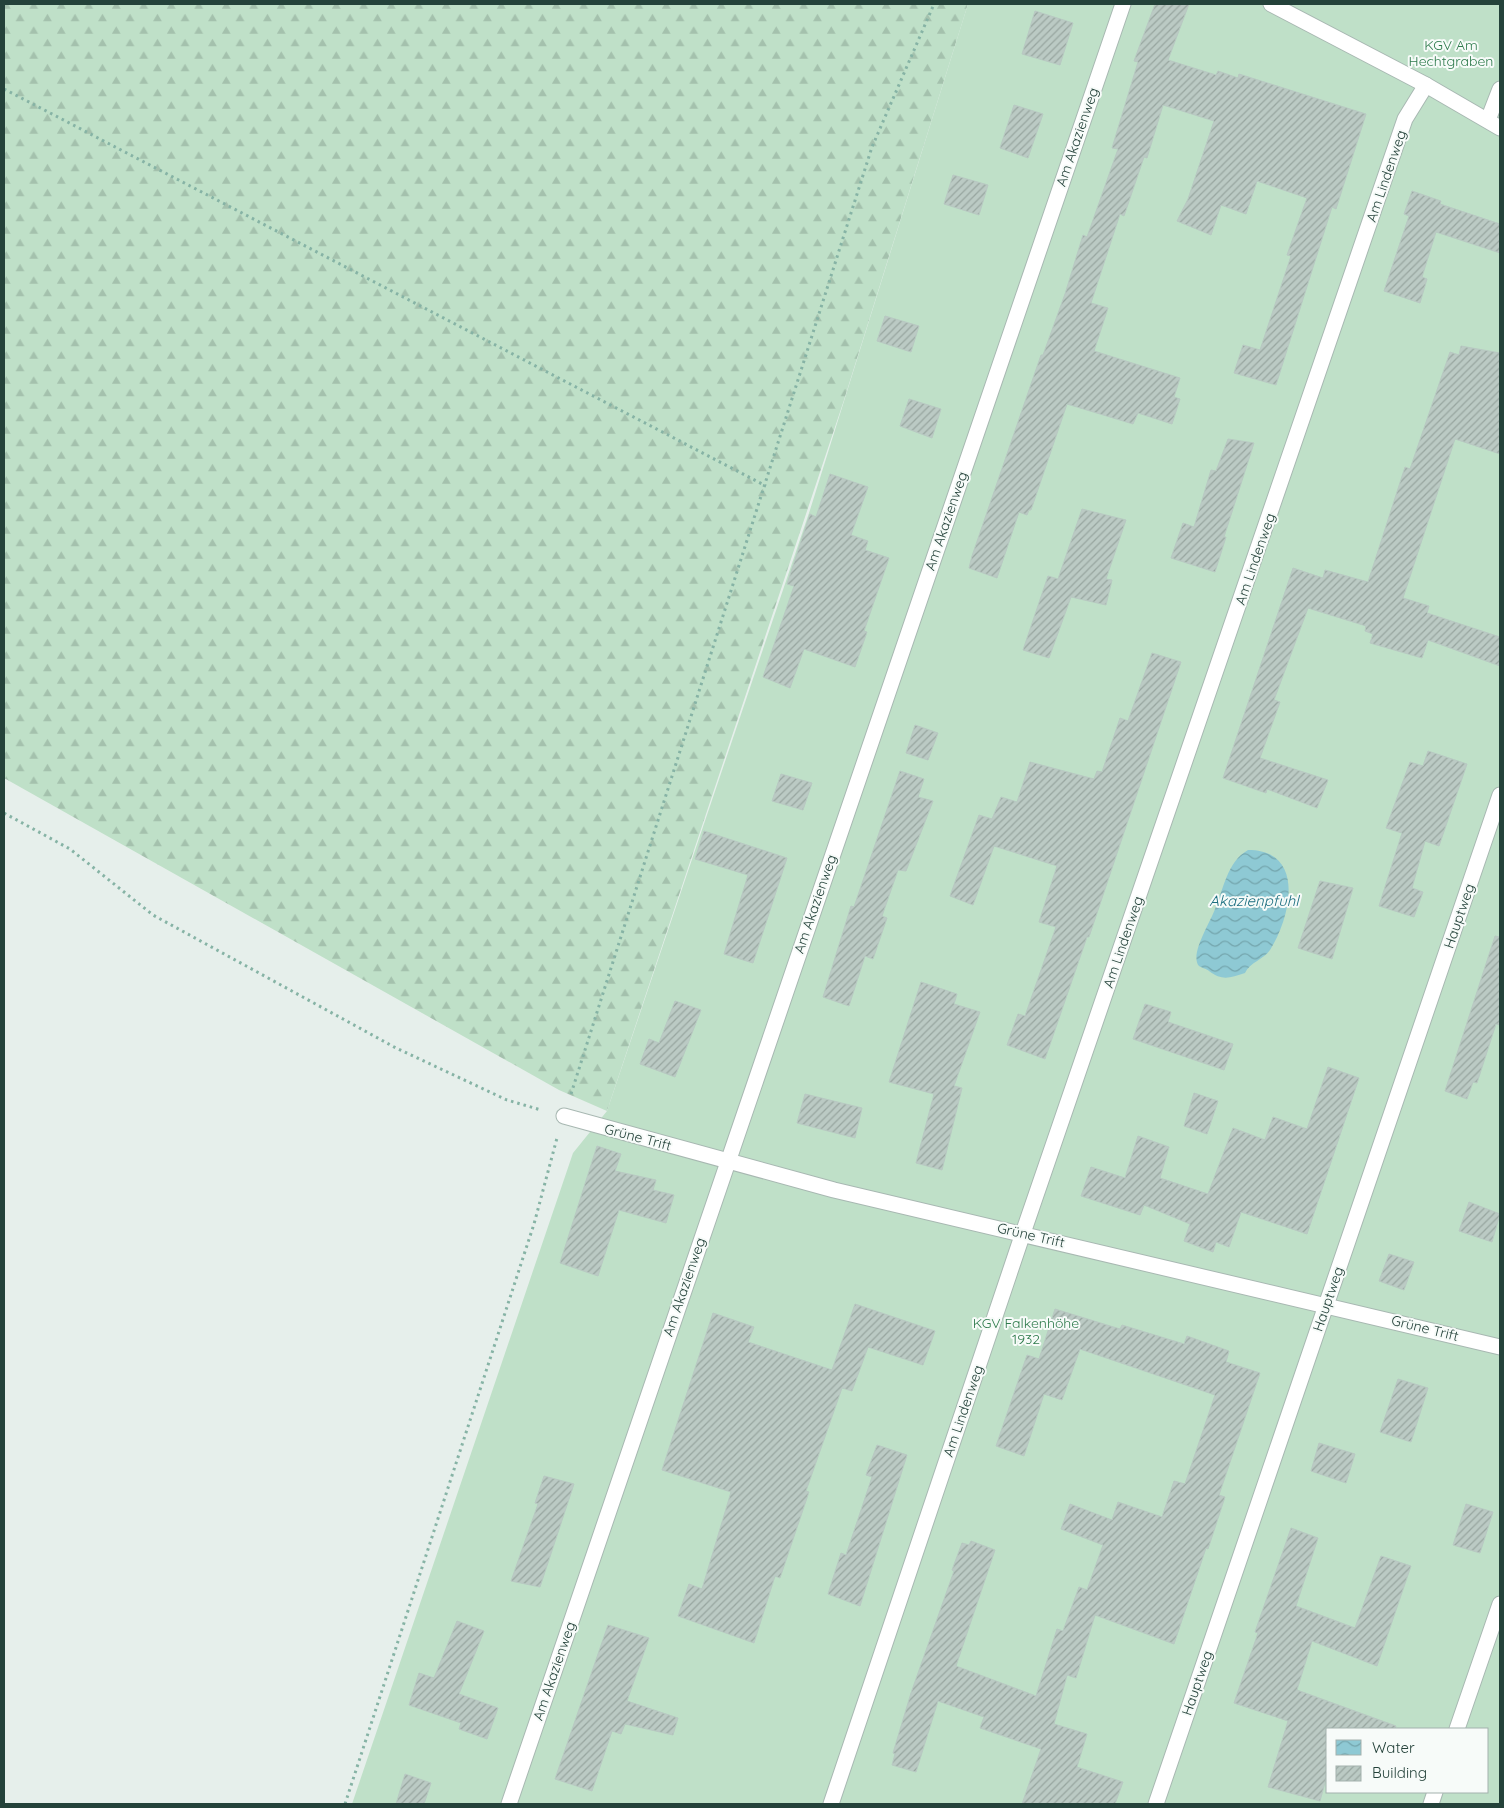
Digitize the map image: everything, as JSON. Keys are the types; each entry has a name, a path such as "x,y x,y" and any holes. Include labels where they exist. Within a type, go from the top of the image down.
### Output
{"lane":[{"name":"Am Akazienweg","path":"509,1804 1123,4"},
{"path":"1271,4 1299,10 1494,124 1500,89"},
{"name":"Am Lindenweg","path":"830,1804 1023,1233 1405,119 1426,84"},
{"name":"Hauptweg","path":"1156,1804 1500,795"},
{"name":"Grüne Trift","path":"564,1116 834,1190 1326,1304 1500,1347"},
{"path":"1457,1728 1500,1604"}],"path":[{"path":"345,1804 534,1224 546,1174 564,1116 766,486 872,146 934,4"},
{"path":"4,89 766,486"},
{"path":"4,813 70,849 153,914 396,1048 507,1100 564,1116"}],"green space":[{"path":"4,4 968,4 844,400 607,1111 559,1090 4,778"},
{"name":"KGV Falkenhöhe 1932","path":"968,4 1500,4 1500,1804 352,1804 573,1153 607,1111 810,510"}],"water":[{"name":"Akazienpfuhl","path":"1248,850 1266,853 1279,861 1286,873 1289,888 1288,904 1284,920 1270,950 1250,966 1245,973 1222,977 1199,966 1197,954 1227,876 1235,861"}],"building":[{"path":"1155,4 1189,4 1168,60 1216,75 1218,71 1238,78 1239,74 1366,114 1336,209 1332,207 1276,385 1234,373 1243,345 1260,350 1291,256 1287,255 1307,198 1257,181 1246,214 1221,205 1211,235 1177,221 1188,199 1214,121 1163,105 1147,158 1144,157 1124,216 1120,214 1091,303 1108,308 1094,351 1180,378 1174,397 1180,399 1172,424 1138,413 1133,424 1067,404 1031,510 1029,510 1027,515 1019,512 997,578 969,568 972,556 1041,355 1043,355 1065,294 1083,235 1087,237 1118,149 1112,148 1138,62 1134,61"},
{"path":"1035,11 1073,23 1060,65 1022,54"},
{"path":"1014,105 1043,114 1028,158 1000,148"},
{"path":"953,175 988,185 979,215 944,204"},
{"path":"1412,191 1441,201 1440,204 1500,224 1500,253 1436,232 1422,277 1427,279 1420,303 1384,291 1409,216 1404,214"},
{"path":"885,316 919,326 911,352 877,341"},
{"path":"1461,346 1500,353 1500,454 1455,439 1403,598 1429,606 1427,613 1500,637 1500,666 1428,640 1422,658 1370,643 1373,634 1365,631 1366,626 1308,608 1274,700 1280,702 1260,758 1328,780 1317,808 1267,789 1266,793 1223,778 1293,568 1323,578 1325,570 1368,582 1405,467 1410,469 1450,352 1459,355"},
{"path":"909,399 941,409 932,438 900,426"},
{"path":"1228,439 1254,443 1224,537 1226,537 1215,572 1171,558 1183,523 1194,527 1211,470 1216,471"},
{"path":"830,474 868,487 851,535 868,541 865,550 889,558 864,631 867,632 855,667 804,649 790,688 763,677 794,586 787,584 810,514 816,517"},
{"path":"1082,509 1126,520 1106,579 1112,580 1106,605 1071,597 1049,658 1023,650 1048,576 1058,579"},
{"path":"1152,653 1181,662 1089,937 1087,937 1045,1059 1007,1045 1018,1014 1025,1016 1056,927 1039,922 1057,866 994,846 973,905 950,896 979,815 992,819 1001,797 1017,802 1030,762 1094,779 1097,771 1102,772 1120,718 1128,721"},
{"path":"915,725 938,733 928,760 906,753"},
{"path":"1428,751 1467,764 1439,846 1425,841 1412,888 1423,892 1414,917 1379,906 1402,833 1386,828 1410,762 1423,766"},
{"path":"900,771 924,779 918,797 933,801 906,871 898,870 882,916 887,918 873,959 865,956 849,1006 823,997 851,906 854,907"},
{"path":"781,774 812,783 803,810 772,801"},
{"path":"704,831 787,858 753,963 724,954 748,875 695,859"},
{"path":"1320,881 1353,888 1332,959 1298,948"},
{"path":"1495,936 1500,937 1500,1025 1496,1024 1477,1083 1473,1082 1467,1099 1445,1091"},
{"path":"921,982 957,994 954,1004 980,1012 954,1086 962,1088 942,1170 916,1163 934,1094 889,1082"},
{"path":"675,1001 701,1010 675,1077 640,1064 649,1039 659,1043"},
{"path":"1145,1004 1171,1012 1168,1022 1233,1044 1224,1070 1133,1039"},
{"path":"1328,1067 1359,1078 1307,1234 1241,1212 1229,1247 1216,1242 1213,1252 1184,1241 1190,1224 1144,1205 1140,1215 1081,1196 1091,1167 1125,1178 1138,1136 1169,1147 1160,1178 1208,1194 1233,1128 1265,1140 1273,1117 1307,1129"},
{"path":"1194,1093 1218,1101 1207,1134 1184,1126"},
{"path":"805,1094 862,1108 855,1138 797,1123"},
{"path":"597,1146 621,1154 615,1171 656,1180 653,1190 674,1195 666,1223 619,1210 598,1276 560,1263"},
{"path":"1469,1202 1500,1214 1492,1242 1459,1231"},
{"path":"1389,1254 1414,1262 1404,1290 1379,1281"},
{"path":"855,1304 935,1331 923,1365 868,1347 852,1391 842,1388 806,1491 809,1492 780,1578 775,1576 754,1643 678,1616 689,1584 702,1589 731,1492 662,1470 713,1313 754,1327 748,1342 832,1370"},
{"path":"1055,1309 1120,1329 1122,1325 1184,1344 1187,1336 1229,1351 1226,1362 1260,1373 1219,1495 1225,1497 1174,1644 1095,1615 1076,1678 1067,1675 1054,1724 1087,1734 1077,1767 1123,1782 1115,1804 1022,1804 1041,1749 980,1728 984,1717 938,1701 916,1772 892,1765 895,1754 893,1753 911,1693 962,1543 969,1545 971,1541 995,1550 956,1666 1036,1696 1057,1629 1063,1631 1079,1587 1087,1590 1103,1545 1061,1529 1070,1504 1112,1520 1118,1502 1162,1517 1174,1481 1185,1484 1215,1395 1080,1349 1062,1400 1044,1394 1024,1456 996,1446 1027,1355 1039,1359"},
{"path":"1398,1379 1428,1388 1411,1442 1380,1432"},
{"path":"1319,1443 1355,1454 1346,1483 1311,1471"},
{"path":"877,1445 907,1455 860,1606 828,1594 841,1553 846,1555 872,1477 866,1475"},
{"path":"544,1476 574,1484 540,1587 511,1581 538,1504 535,1503"},
{"path":"1466,1504 1493,1512 1480,1553 1453,1545"},
{"path":"1291,1528 1318,1538 1296,1606 1355,1628 1381,1556 1411,1566 1377,1666 1312,1641 1297,1690 1396,1726 1395,1728 1326,1728 1326,1779 1320,1801 1268,1787 1288,1721 1234,1703 1258,1633 1255,1632"},
{"path":"457,1621 484,1631 459,1694 498,1708 487,1739 459,1729 461,1723 409,1705 419,1673 434,1678"},
{"path":"608,1625 649,1638 627,1701 678,1718 673,1735 625,1724 621,1734 612,1731 592,1791 555,1779"},
{"path":"405,1774 431,1783 424,1804 396,1804"}],"park label":[{"name":"KGV Am Hechtgraben","path":"1451,54"}]}
